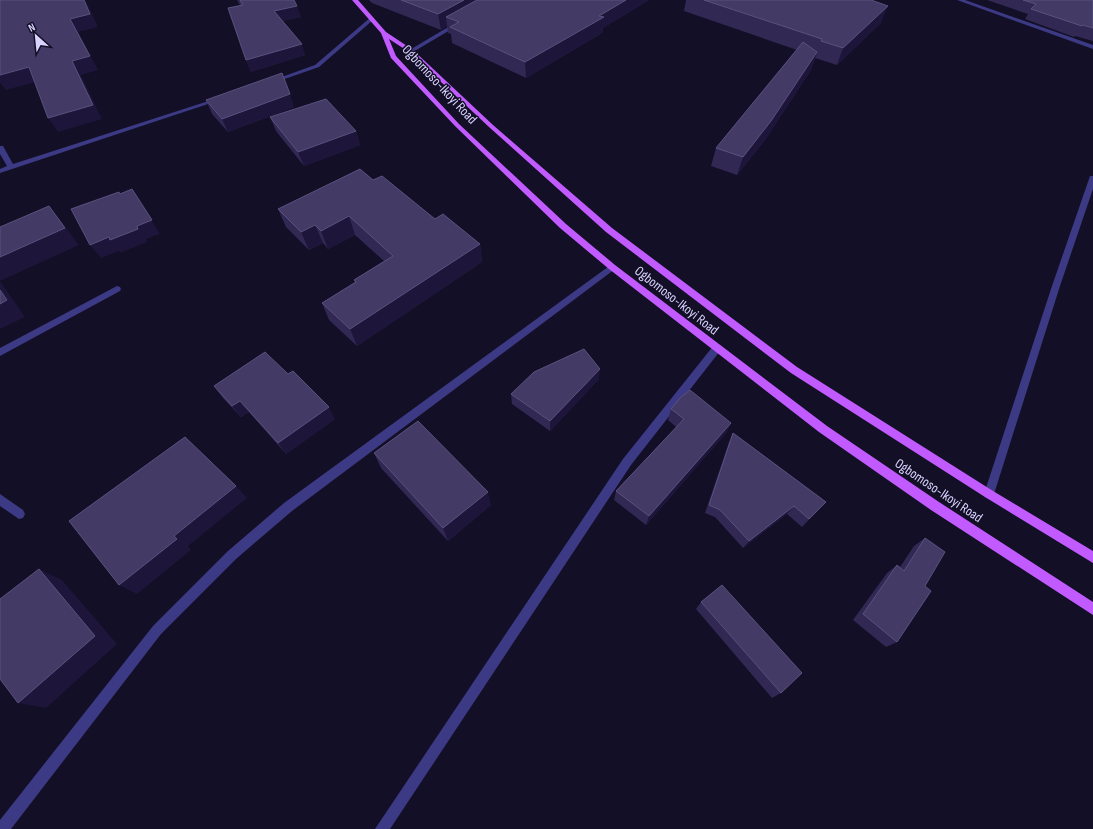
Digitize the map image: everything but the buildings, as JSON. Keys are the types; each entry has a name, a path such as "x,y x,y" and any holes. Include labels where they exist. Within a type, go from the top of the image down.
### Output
{"main road":[{"path":"354,0 384,33"},
{"name":"Ogbomoso-Ikoyi Road","path":"384,33 411,51 491,126 609,230 794,370 989,494 1093,557"},
{"name":"Ogbomoso-Ikoyi Road","path":"384,33 393,58 457,125 530,195 612,267 835,437 935,506 1093,609"}],"street":[{"path":"960,0 1093,47"},
{"path":"266,84 318,66 371,19"},
{"path":"411,51 464,20"},
{"path":"0,171 228,96"},
{"path":"0,148 11,167"},
{"path":"989,494 1056,286 1093,178"},
{"path":"2,829 157,630 232,555 288,506 612,267"},
{"path":"0,352 117,289"},
{"path":"382,829 627,462 717,348"},
{"path":"0,500 19,514"}]}
